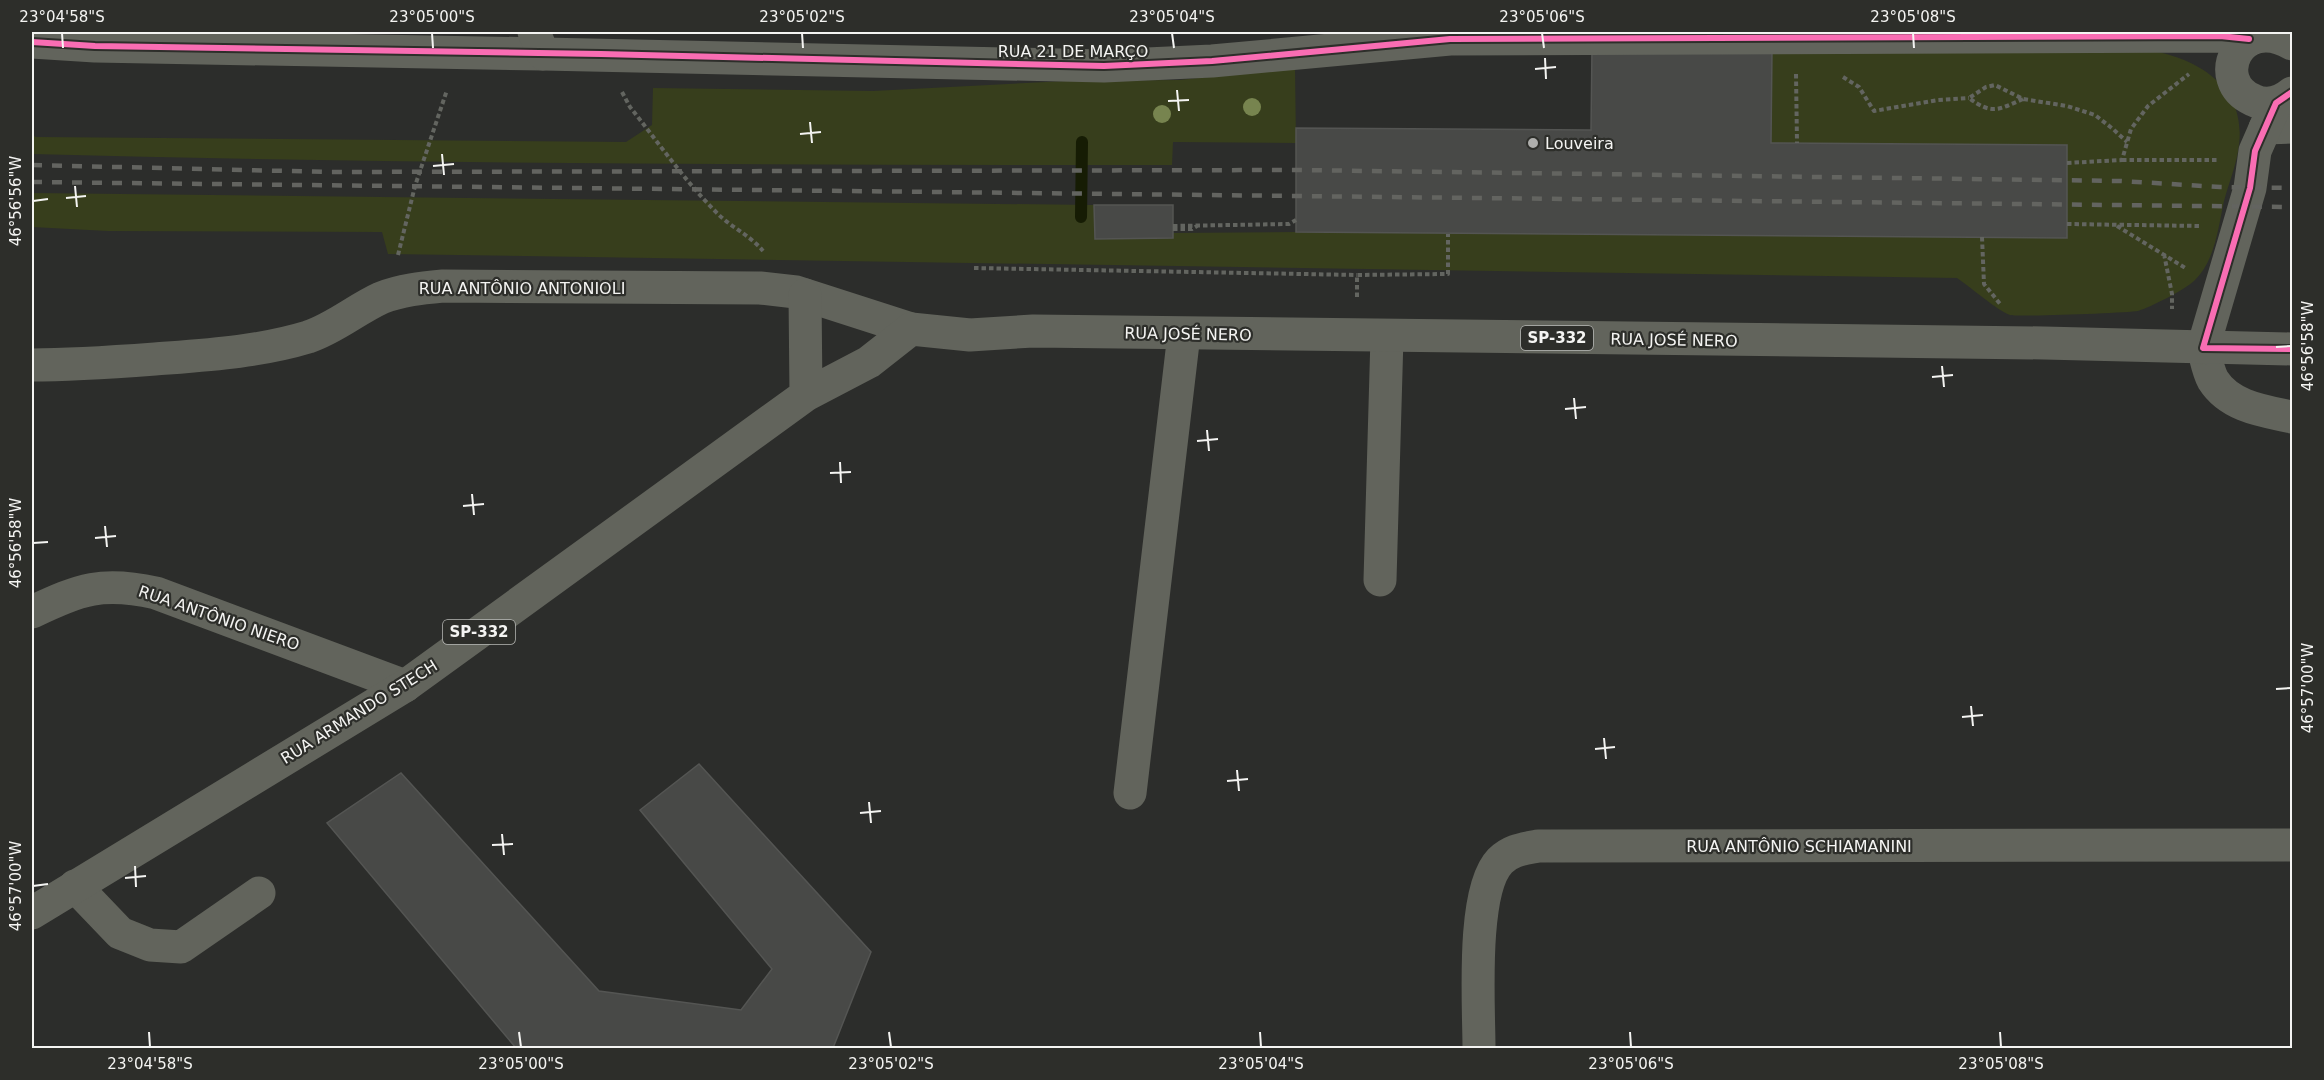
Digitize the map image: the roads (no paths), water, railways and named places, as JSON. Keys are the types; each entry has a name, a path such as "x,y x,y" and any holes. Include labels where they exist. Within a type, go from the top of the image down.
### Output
{"main road":[{"name":"RUA 21 DE MARÇO","path":"32,42 95,46 459,52 539,43 602,54 1104,66 1212,61 1450,39 1694,35 1795,38 2220,36 2249,39 2265,34 2292,43"},
{"name":"RUA 21 DE MARÇO","path":"2164,38 2232,66"},
{"path":"2249,39 2237,51 2232,66 2234,83 2268,127"},
{"path":"2244,97 2260,103 2268,127 2250,188 2188,348 2228,396 2253,408 2292,417"},
{"name":"RUA ANTÔNIO ANTONIOLI","path":"32,365 67,365 210,355 267,345 307,337 332,328 388,296 407,290 443,286 760,288 801,293 911,329"},
{"path":"801,293 807,395"},
{"name":"RUA JOSÉ NERO","path":"911,329 970,334 1034,332 2011,343 2292,349"},
{"name":"RUA ARMANDO STECH","path":"32,913 405,686 807,395 869,362 911,329"},
{"path":"1130,793 1184,334"},
{"path":"1372,337 1380,580"},
{"name":"RUA ANTÔNIO NIERO","path":"32,612 70,595 96,588 126,586 156,592 405,686"},
{"name":"RUA ANTÔNIO SCHIAMANINI","path":"1479,1048 1478,952 1483,904 1488,882 1498,862 1514,850 1538,846 2292,845"},
{"path":"75,886 120,933 150,945 181,947 259,893"}],"waterway":[{"path":"1081,217 1082,142"}],"railway":[{"path":"32,165 330,172 1296,170 2121,181 2220,187 2292,188"},
{"path":"32,182 2292,207"}],"place":[{"name":"Louveira","path":"1533,143"}]}
